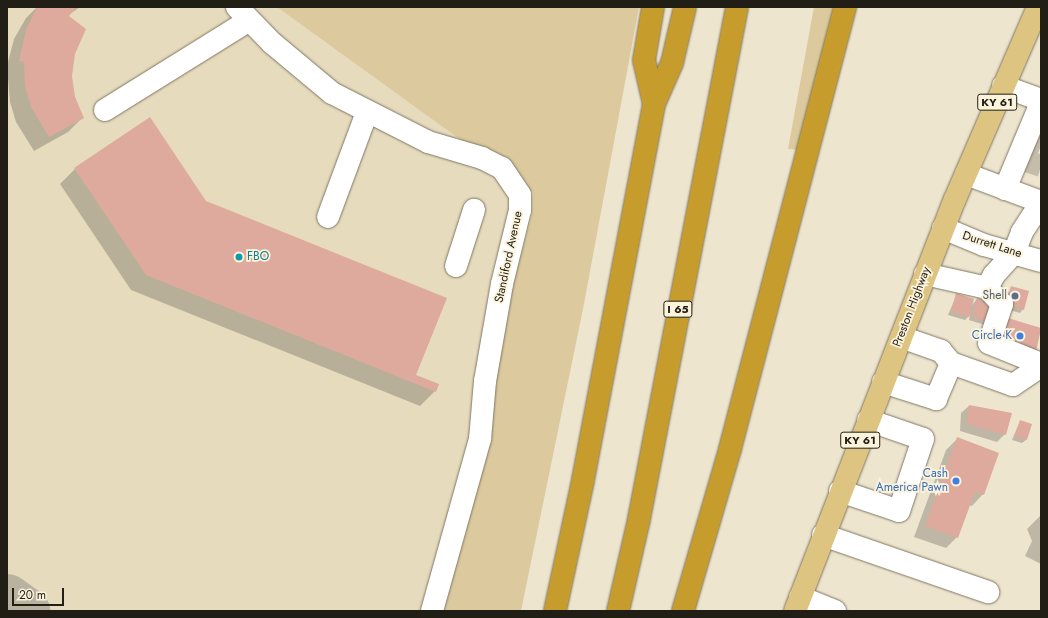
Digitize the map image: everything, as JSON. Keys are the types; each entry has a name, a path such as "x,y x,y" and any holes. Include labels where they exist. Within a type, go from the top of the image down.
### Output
{"highway":[{"path":"654,7 644,60 654,104"},
{"path":"555,611 654,104 672,63 685,7"},
{"path":"683,611 730,449 845,7"},
{"name":"I 65","path":"618,611 639,519 738,12"}],"main road":[{"name":"Preston Highway","path":"797,604 943,228 1038,7"}],"street":[{"path":"105,110 243,14"},
{"name":"Standiford Avenue","path":"243,14 332,93 428,142 482,158 502,168 520,195 520,210 502,284 485,381 480,439 432,611"},
{"path":"1003,86 1039,111 1026,150 1005,189"},
{"path":"328,217 367,112"},
{"path":"966,174 1041,202 1022,232 1014,253 994,275 987,288"},
{"path":"456,266 474,210"},
{"name":"Durrett Lane","path":"943,228 984,244 1041,261"},
{"path":"925,274 987,288 1002,304 989,343 1041,365"},
{"path":"900,337 941,351 951,363 1013,385 1041,365"},
{"path":"883,382 936,399 951,363"},
{"path":"840,491 899,511 923,439 868,420"},
{"path":"823,535 988,592"},
{"path":"797,604 834,611"}],"shaded area":[{"path":"7,7 592,7 470,611 7,611"},
{"path":"277,7 639,7 584,304 521,611 442,611 492,419 505,314 532,215 533,192"},
{"path":"814,7 837,7 801,150 788,149"}],"building":[{"path":"37,7 76,7 69,16 86,29 75,54 72,76 75,97 84,118 49,137 31,107 25,86 24,62 19,61 26,30"},
{"name":"FBO","path":"150,117 206,201 447,298 416,375 439,384 436,392 146,275 74,168"},
{"path":"1011,286 1029,291 1024,310 1006,304"},
{"path":"956,293 974,299 969,317 951,312"},
{"path":"977,298 995,303 990,322 972,317"},
{"path":"1008,318 1041,328 1036,352 1001,342"},
{"path":"969,405 1012,413 1006,435 967,424"},
{"path":"1020,420 1032,424 1027,440 1015,437"},
{"path":"957,437 999,453 984,495 975,492 958,538 925,526"}],"taxiway":[{"path":"7,597 26,611"}],"tunnel":[{"path":"1034,142 1041,145"},
{"path":"1026,161 1041,166"}],"place":[{"name":"FBO","path":"239,257"},
{"name":"Shell","path":"1015,296"},
{"name":"Circle K","path":"1020,336"},
{"name":"Cash America Pawn","path":"956,481"}]}
